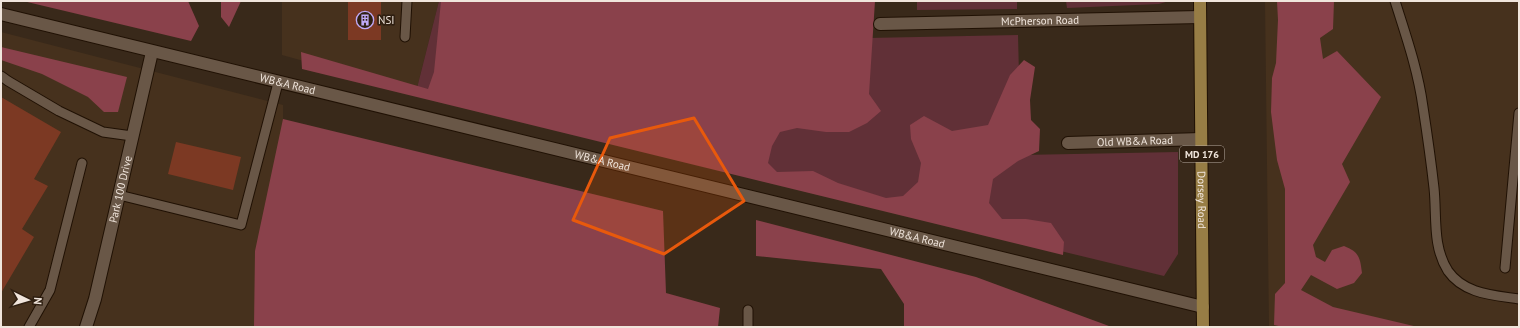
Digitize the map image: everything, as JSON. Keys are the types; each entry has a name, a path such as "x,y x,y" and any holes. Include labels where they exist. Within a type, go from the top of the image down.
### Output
{"main road":[{"name":"Dorsey Road","path":"1200,1 1203,327"}],"street":[{"name":"WB&A Road","path":"1,14 1203,307"},
{"name":"McPherson Road","path":"880,24 1200,17"},
{"name":"Park 100 Drive","path":"86,327 95,299 152,52"},
{"name":"Old WB&A Road","path":"1068,143 1201,139"}],"lane":[{"path":"405,37 408,1"},
{"path":"1395,1 1419,79 1434,190 1435,226 1440,255 1449,271 1464,287 1486,294 1519,299"},
{"path":"1,76 60,111 103,132 132,136"},
{"path":"118,195 240,225 278,82"},
{"path":"1505,268 1519,113"},
{"path":"29,327 50,290 82,163"},
{"path":"748,310 748,327"}],"highlighted area":[{"path":"694,118 744,201 664,254 573,220 610,138"}],"shaded area":[{"path":"23,1 188,1 199,26 191,41"},
{"path":"221,1 241,1 229,27 221,17"},
{"path":"282,1 439,1 416,92 282,55"},
{"path":"439,1 867,1 868,38 1018,35 1021,155 1178,152 1178,254 1164,276 416,92"},
{"path":"441,1 875,1 869,94 881,111 867,123 849,132 826,132 797,128 780,132 772,146 768,163 777,172 813,171 838,183 886,198 903,196 918,182 921,163 911,139 910,125 924,116 952,131 988,125 1010,75 1024,60 1035,67 1030,100 1031,120 1040,129 1039,151 1018,161 993,179 989,203 1002,219 1026,219 1051,223 1064,242 1063,255 302,69 301,52 428,89 434,72"},
{"path":"917,1 1017,1 1017,9 917,10"},
{"path":"1066,1 1169,1 1159,4 1067,8"},
{"path":"1265,1 1519,1 1519,327 1269,327"},
{"path":"1277,1 1334,1 1333,29 1320,38 1323,59 1337,51 1381,97 1342,164 1350,182 1313,245 1316,257 1325,262 1332,250 1344,246 1353,250 1358,256 1362,273 1354,283 1337,289 1311,275 1301,290 1333,307 1418,327 1283,327 1274,325 1275,294 1285,283 1285,189 1277,160 1271,112 1272,78 1276,63 1278,20"},
{"path":"1,32 283,105 283,327 1,327"},
{"path":"1,47 127,77 118,112 104,112 88,97 42,74 1,60"},
{"path":"283,119 663,211 666,293 720,308 718,327 254,327 255,251"},
{"path":"756,220 976,277 1109,327 904,327 904,304 881,269 756,256"}],"building":[{"name":"NSI","path":"348,1 381,1 381,40 348,40"},
{"path":"1,97 61,132 34,179 48,186 22,229 34,237 1,293"},
{"path":"176,142 241,157 233,190 168,174"}],"place":[{"name":"NSI","path":"365,20"}]}
